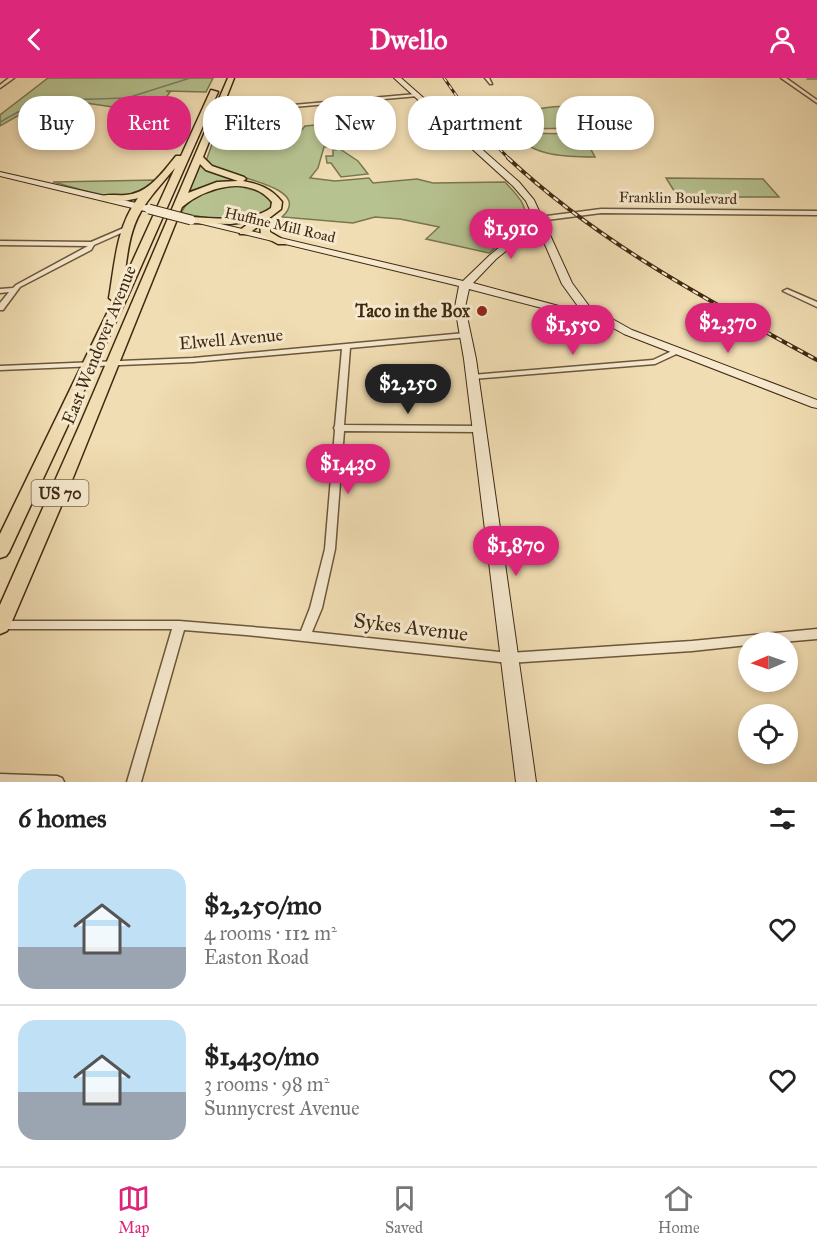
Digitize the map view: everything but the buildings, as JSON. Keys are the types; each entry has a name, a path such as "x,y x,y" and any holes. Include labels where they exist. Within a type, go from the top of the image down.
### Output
{"highway":[{"name":"East Wendover Avenue","path":"223,96 231,78"},
{"name":"East Wendover Avenue","path":"0,552 90,365 215,89"},
{"path":"109,324 126,229 135,211 192,141"},
{"name":"East Wendover Avenue","path":"0,625 60,493 203,142"},
{"path":"197,156 209,168 270,188 280,195 285,207 279,216 267,220 247,233"},
{"path":"175,209 194,192 202,189 222,184 239,184 256,188 275,198 278,206 267,220 265,233 282,242"},
{"path":"104,198 128,198 150,192"},
{"path":"104,198 135,211"},
{"path":"191,220 267,220"}],"main road":[{"path":"397,78 516,184 537,213 567,284 588,310 628,332"},
{"path":"0,174 104,198"},
{"name":"Huffine Mill Road","path":"135,211 149,209 569,312 588,310"},
{"path":"526,782 472,377 460,307 465,285 537,213"},
{"name":"Huffine Mill Road","path":"553,307 588,310"},
{"path":"569,312 817,404"}],"street":[{"path":"0,87 12,78"},
{"path":"487,78 491,83"},
{"path":"783,78 817,102"},
{"path":"302,105 416,95"},
{"name":"Franklin Boulevard","path":"537,213 602,211 817,213"},
{"path":"537,213 568,213"},
{"path":"0,243 92,244 126,229"},
{"path":"0,308 13,290 34,276 89,249 92,244"},
{"path":"0,291 13,290"},
{"path":"787,291 817,305"},
{"name":"Elwell Avenue","path":"0,368 193,360 465,335"},
{"path":"305,636 316,608 330,549 346,345"},
{"path":"472,377 654,362 679,351"},
{"path":"338,428 479,429"},
{"name":"Sykes Avenue","path":"0,625 178,625 509,658 692,646 817,634"},
{"path":"135,782 178,625"},
{"path":"0,780 57,782"}],"green space":[{"path":"48,78 213,78 206,92 166,91 170,92 167,96 107,96 107,106 95,104 95,96 25,96"},
{"path":"18,101 18,116 0,126 0,115"},
{"path":"556,107 556,128 544,129 544,108"},
{"path":"314,125 314,150 323,150 318,168 310,178 335,181 369,178 373,183 417,179 433,183 505,182 524,207 523,224 489,253 426,239 439,227 400,219 375,217 353,223 282,217 289,207 288,198 280,191 217,169 206,161 210,150 302,150 302,130 305,126"},
{"path":"544,133 556,134 556,150 591,150 595,157 562,156 538,150 544,150"},
{"path":"333,150 342,150 358,161 368,174 341,177 331,163 327,163 326,156 333,156"},
{"path":"198,164 251,184 215,184 189,191"},
{"path":"666,178 763,179 779,197 678,197"},
{"path":"155,180 146,190 124,196 100,194 53,182"},
{"path":"238,186 261,192 270,199 272,207 254,218 229,220 181,213 191,199 205,191"}],"waterway":[{"path":"0,122 18,112 43,103 62,100 127,98 190,78"},
{"path":"807,79 817,79"}],"railway":[{"path":"444,78 476,124 509,159"},
{"path":"509,159 543,189 617,244 696,293 817,360"}],"place":[{"name":"Taco in the Box","path":"482,311"}]}
